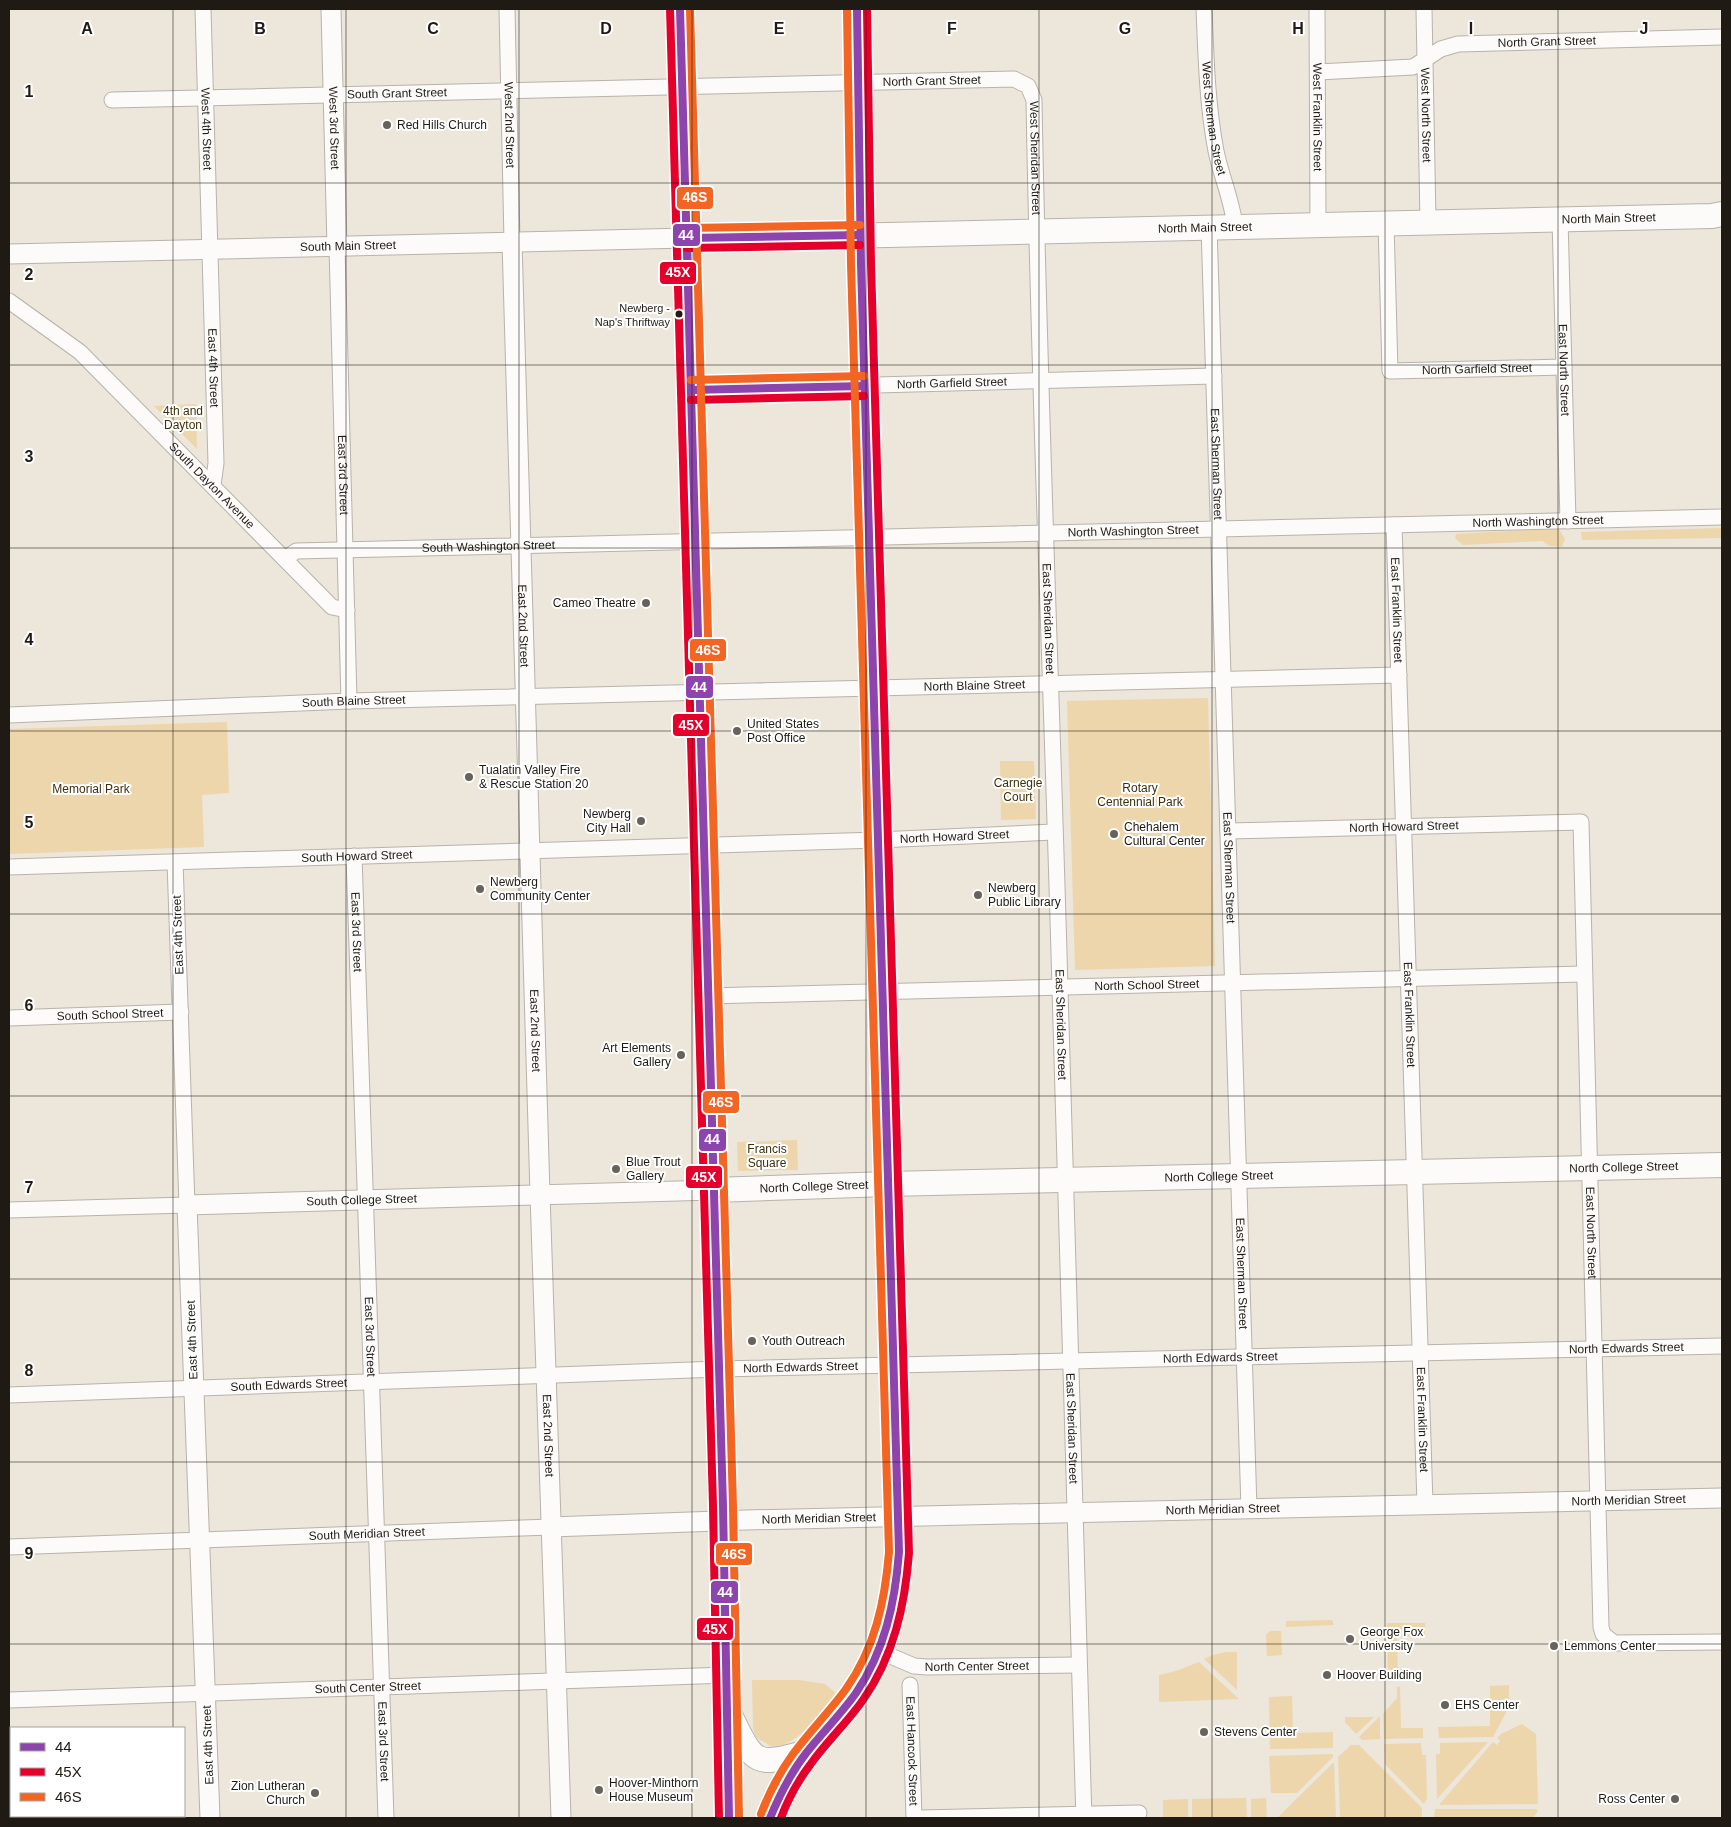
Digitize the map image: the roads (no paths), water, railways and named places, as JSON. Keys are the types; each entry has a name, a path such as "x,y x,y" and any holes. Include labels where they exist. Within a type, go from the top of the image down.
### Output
{"main road":[{"path":"680,9 720,1370 729,1818"},
{"path":"750,1818 773,1810 789,1777 807,1752 842,1711 867,1675 889,1625 896,1590 899,1552 864,386 857,9"},
{"name":"North Main Street","path":"687,238 1386,222 1560,220 1712,216 1722,214"},
{"name":"North College Street","path":"714,1190 888,1184 1722,1165"},
{"path":"728,1712 746,1747 760,1759 777,1761 807,1752"}],"street":[{"name":"West 4th Street","path":"203,9 210,250"},
{"name":"West 3rd Street","path":"331,9 337,246"},
{"name":"West 2nd Street","path":"507,9 512,242"},
{"name":"West Sherman Street","path":"1204,9 1206,60 1212,123 1216,151 1231,201 1235,226"},
{"name":"West Franklin Street","path":"1317,9 1318,224"},
{"name":"West North Street","path":"1424,9 1428,222"},
{"name":"North Grant Street","path":"1318,72 1403,69 1413,67 1441,49 1458,44 1722,37"},
{"name":"North Grant Street","path":"683,87 1014,78 1028,86"},
{"name":"West Sheridan Street","path":"1028,86 1034,100 1036,230"},
{"name":"South Grant Street","path":"112,100 683,87"},
{"name":"East North Street","path":"1560,220 1568,521"},
{"name":"North Garfield Street","path":"1386,222 1390,371 1564,367"},
{"name":"East Sherman Street","path":"1209,226 1249,1509"},
{"name":"East Sheridan Street","path":"1036,230 1084,1816"},
{"name":"South Main Street","path":"9,254 687,238"},
{"name":"East 2nd Street","path":"512,242 540,1194 561,1818"},
{"name":"East 3rd Street","path":"337,246 349,701"},
{"name":"East 4th Street","path":"210,250 216,463 213,485"},
{"name":"South Dayton Avenue","path":"9,301 80,352 332,607 347,610"},
{"name":"North Garfield Street","path":"692,390 1214,376"},
{"name":"North Washington Street","path":"696,540 1722,517"},
{"name":"East Franklin Street","path":"1394,525 1425,1504"},
{"name":"South Washington Street","path":"285,559 296,551 696,540"},
{"name":"North Blaine Street","path":"700,693 1399,675"},
{"name":"South Blaine Street","path":"9,715 349,701 700,693"},
{"name":"East North Street","path":"1581,822 1601,1627 1603,1634 1608,1640 1620,1644 1722,1642"},
{"name":"North Howard Street","path":"1228,832 1581,822"},
{"name":"North Howard Street","path":"705,845 1054,832"},
{"name":"South Howard Street","path":"9,867 705,845"},
{"name":"East 3rd Street","path":"354,856 386,1818"},
{"name":"East 4th Street","path":"175,862 210,1818"},
{"name":"North School Street","path":"709,996 1584,974"},
{"name":"South School Street","path":"9,1018 180,1012"},
{"name":"South College Street","path":"9,1210 714,1190"},
{"name":"North Edwards Street","path":"720,1370 1722,1346"},
{"name":"South Edwards Street","path":"9,1395 720,1370"},
{"name":"North Meridian Street","path":"724,1521 1722,1498"},
{"name":"South Meridian Street","path":"9,1547 724,1521"},
{"name":"North Center Street","path":"879,1651 914,1666 927,1667 1079,1665"},
{"name":"South Center Street","path":"9,1700 727,1675"},
{"name":"East Hancock Street","path":"910,1685 914,1818"},
{"path":"920,1818 1084,1816 1139,1813"}],"place":[{"name":"Red Hills Church","path":"387,125"},
{"name":"Newberg - Nap's Thriftway","path":"679,314"},
{"name":"Cameo Theatre","path":"646,603"},
{"name":"United States Post Office","path":"737,731"},
{"name":"Tualatin Valley Fire & Rescue Station 20","path":"469,777"},
{"name":"Newberg City Hall","path":"641,821"},
{"name":"Chehalem Cultural Center","path":"1114,834"},
{"name":"Newberg Community Center","path":"480,889"},
{"name":"Newberg Public Library","path":"978,895"},
{"name":"Art Elements Gallery","path":"681,1055"},
{"name":"Blue Trout Gallery","path":"616,1169"},
{"name":"Youth Outreach","path":"752,1341"},
{"name":"George Fox University","path":"1350,1639"},
{"name":"Lemmons Center","path":"1554,1646"},
{"name":"Hoover Building","path":"1327,1675"},
{"name":"EHS Center","path":"1445,1705"},
{"name":"Stevens Center","path":"1204,1732"},
{"name":"Hoover-Minthorn House Museum","path":"599,1790"},
{"name":"Zion Lutheran Church","path":"315,1793"},
{"name":"Ross Center","path":"1675,1799"}],"park label":[{"name":"4th and Dayton","path":"183,418"},
{"name":"Memorial Park","path":"91,789"},
{"name":"Carnegie Court","path":"1018,790"},
{"name":"Rotary Centennial Park","path":"1140,795"},
{"name":"Francis Square","path":"767,1156"}]}
